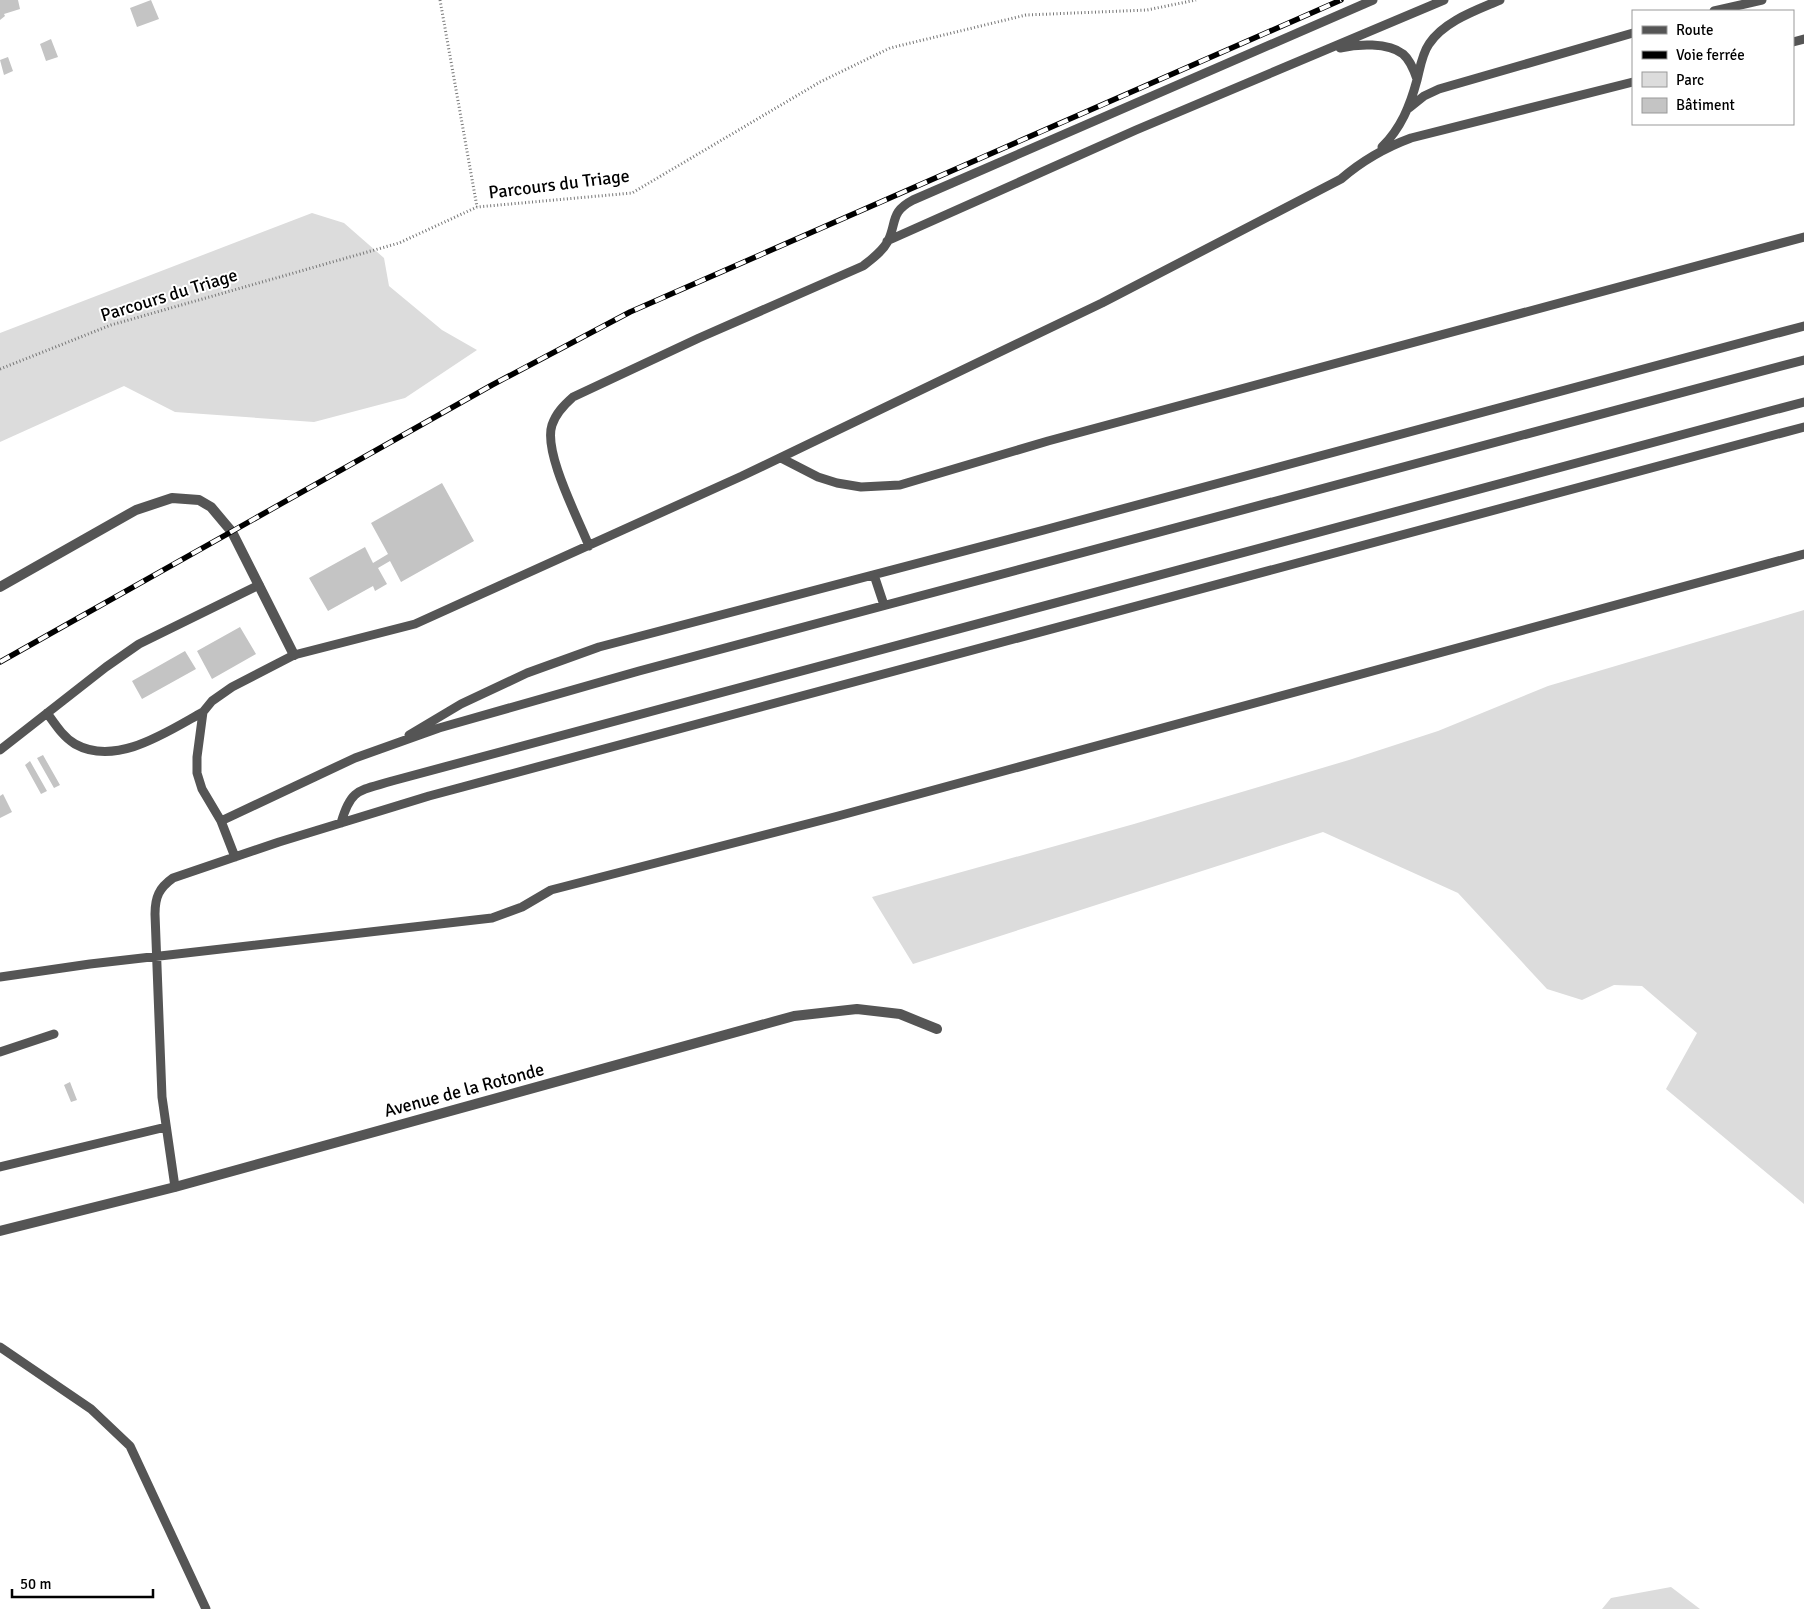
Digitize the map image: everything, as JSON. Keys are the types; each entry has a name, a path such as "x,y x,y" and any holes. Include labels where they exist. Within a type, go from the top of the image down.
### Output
{"street":[{"path":"0,587 136,510 155,502 172,498 198,500 211,507 232,532 294,655"},
{"name":"Avenue de la Rotonde","path":"0,1231 175,1187 794,1016 857,1009 900,1014 937,1029"}],"lane":[{"path":"590,546 555,464 550,443 551,426 562,406 573,397 690,342 852,272 876,256 888,241 898,209 912,200 1374,0"},
{"path":"888,241 1136,130 1444,0"},
{"path":"47,713 64,736 74,744 101,752 118,751 150,739 203,712 212,701 232,687 294,655 415,624 781,458 1110,298 1341,179 1376,153 1390,139 1409,108 1429,44 1453,22 1500,0"},
{"path":"1718,10 1762,0"},
{"path":"1409,108 1424,96 1439,89 1632,33"},
{"path":"1318,53 1349,45 1391,48 1403,54 1411,64 1417,78"},
{"path":"1376,153 1411,138 1632,82"},
{"path":"781,458 818,477 837,483 861,487 900,485 1048,441 1804,237"},
{"path":"393,744 461,704 519,676 598,647 874,576 1804,326"},
{"path":"221,821 331,768 393,744 649,668 1804,360"},
{"path":"341,823 350,798 355,793 392,781 1804,402"},
{"path":"175,1187 162,1097 155,902 159,889 173,878 341,823 495,779 1804,427"},
{"path":"0,976 492,918 515,910 551,890 848,813 1804,554"},
{"path":"874,576 884,605"},
{"path":"0,750 139,644 259,585"},
{"path":"203,712 197,757 197,773 202,789 221,821 235,857"},
{"path":"0,1052 54,1034"},
{"path":"0,1167 166,1126"},
{"path":"0,1347 91,1409 130,1446 206,1609"}],"path":[{"path":"440,0 477,207"},
{"name":"Parcours du Triage","path":"0,369 111,325 399,243 477,207 632,193 820,82 890,48 1026,15 1148,10 1196,0"}],"green space":[{"path":"312,213 344,223 384,258 389,286 442,330 477,350 405,398 314,422 175,412 124,386 0,442 0,333"},
{"path":"1804,610 1804,1204 1666,1089 1697,1033 1642,986 1614,985 1582,1000 1547,989 1458,893 1323,832 913,964 872,897 1134,824 1349,760 1438,731 1548,686"},
{"path":"1671,1587 1700,1609 1602,1609 1611,1598"}],"building":[{"path":"0,0 18,0 20,9 4,14 5,16 0,20"},
{"path":"151,0 159,19 137,27 130,8"},
{"path":"51,39 58,57 46,61 40,44"},
{"path":"8,57 13,71 4,75 0,60"},
{"path":"442,483 474,541 401,582 390,561 378,568 387,584 375,591 373,586 328,611 309,578 365,547 373,563 388,554 371,523"},
{"path":"240,627 256,654 212,679 197,651"},
{"path":"185,651 196,669 142,699 132,681"},
{"path":"43,755 60,785 54,788 37,758"},
{"path":"30,761 47,791 41,794 25,765"},
{"path":"3,794 12,812 0,818 0,796"},
{"path":"70,1082 77,1100 71,1102 64,1085"}],"railway":[{"path":"0,662 492,385 630,312 1341,0"}]}
